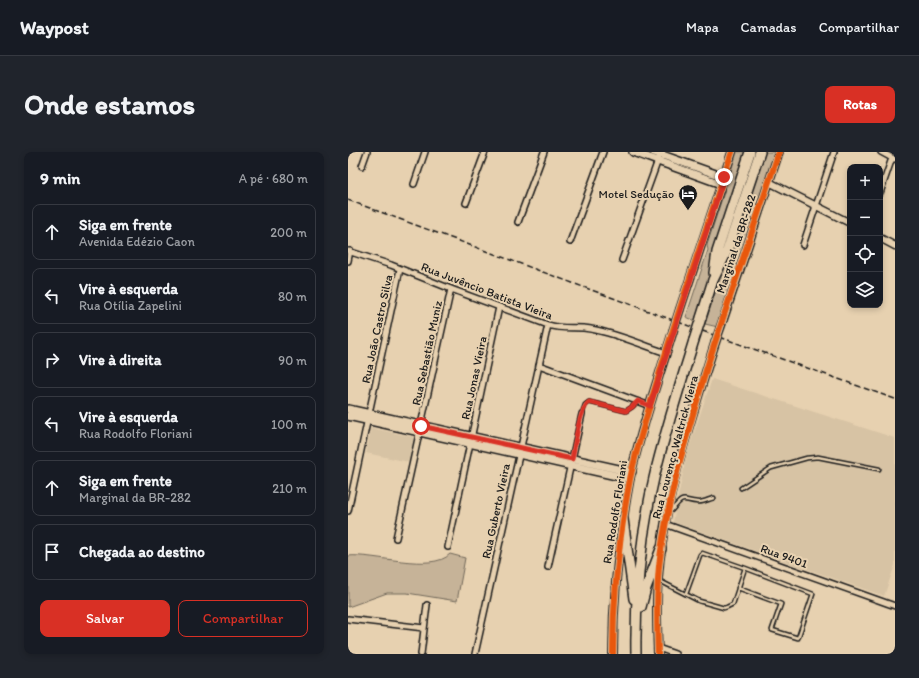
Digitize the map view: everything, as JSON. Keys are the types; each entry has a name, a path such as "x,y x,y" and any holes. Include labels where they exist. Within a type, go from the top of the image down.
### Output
{"highway":[{"path":"636,654 636,618 642,554 652,485 667,428 713,280 718,252 750,152"},
{"path":"713,280 727,251 760,152"},
{"path":"623,519 636,618"},
{"path":"636,644 642,603 646,588 661,549"}],"main road":[{"path":"633,152 658,155 722,180 732,152"},
{"name":"Marginal da BR-282","path":"715,343 778,152"},
{"name":"Rua Rodolfo Floriani","path":"613,654 614,601 623,519 631,475 666,353 722,180"},
{"name":"Rua Lourenço Waltrick Vieira","path":"658,651 658,580 665,524 690,424 715,343"},
{"path":"348,409 368,417 631,475"},
{"path":"348,416 368,417"}],"street":[{"path":"362,166 367,152"},
{"path":"414,184 425,152"},
{"path":"466,203 485,152"},
{"path":"518,222 544,152"},
{"path":"570,242 603,152"},
{"path":"803,245 834,152"},
{"path":"881,152 894,158 883,186"},
{"path":"622,260 658,155"},
{"path":"768,182 847,222"},
{"path":"883,240 895,246"},
{"path":"348,261 349,251"},
{"name":"Rua Juvêncio Batista Vieira","path":"349,251 400,268 451,289 548,325 562,328 596,330 666,353"},
{"name":"Rua João Castro Silva","path":"348,511 400,268"},
{"name":"Rua Sebastião Muniz","path":"396,538 451,289"},
{"name":"Rua Jonas Vieira","path":"448,547 500,307"},
{"name":"Rua Guberto Vieira","path":"475,654 548,325"},
{"path":"539,365 650,406"},
{"path":"548,567 582,414"},
{"name":"Rua 9401","path":"665,524 895,606"},
{"path":"421,654 427,605"},
{"path":"348,618 424,628"},
{"path":"658,651 675,654"}],"lane":[{"path":"582,414 585,405 589,402 626,411 638,401"},
{"path":"741,488 771,468 807,458 818,457 879,469"},
{"path":"672,510 679,502 686,499 699,503 714,498"},
{"path":"686,594 700,554 702,553 813,594 798,638 772,630 781,604 738,588"},
{"path":"658,580 699,601 724,608 733,604 745,568"}],"shaded area":[{"path":"737,152 747,152 714,254 696,321 686,317 708,250 707,245"},
{"path":"765,152 776,152 718,327 705,324 719,281 732,252"},
{"path":"712,379 895,438 895,565 884,596 673,522 687,453"},
{"path":"371,428 414,437 409,462 366,453"},
{"path":"450,554 465,558 457,601 407,593 387,593 348,607 348,556 430,562 441,559"}],"railway":[{"path":"348,200 697,329 895,399"}],"cycle path":[{"path":"613,654 617,566 633,465 670,338 732,152"},
{"path":"658,654 657,599 659,566 667,515 673,490 708,364 779,152"}],"place":[{"name":"Motel Sedução","path":"688,211"}],"route":[{"path":"421,426 572,459 582,414 585,405 589,402 626,411 638,401 650,406 724,177"}]}
